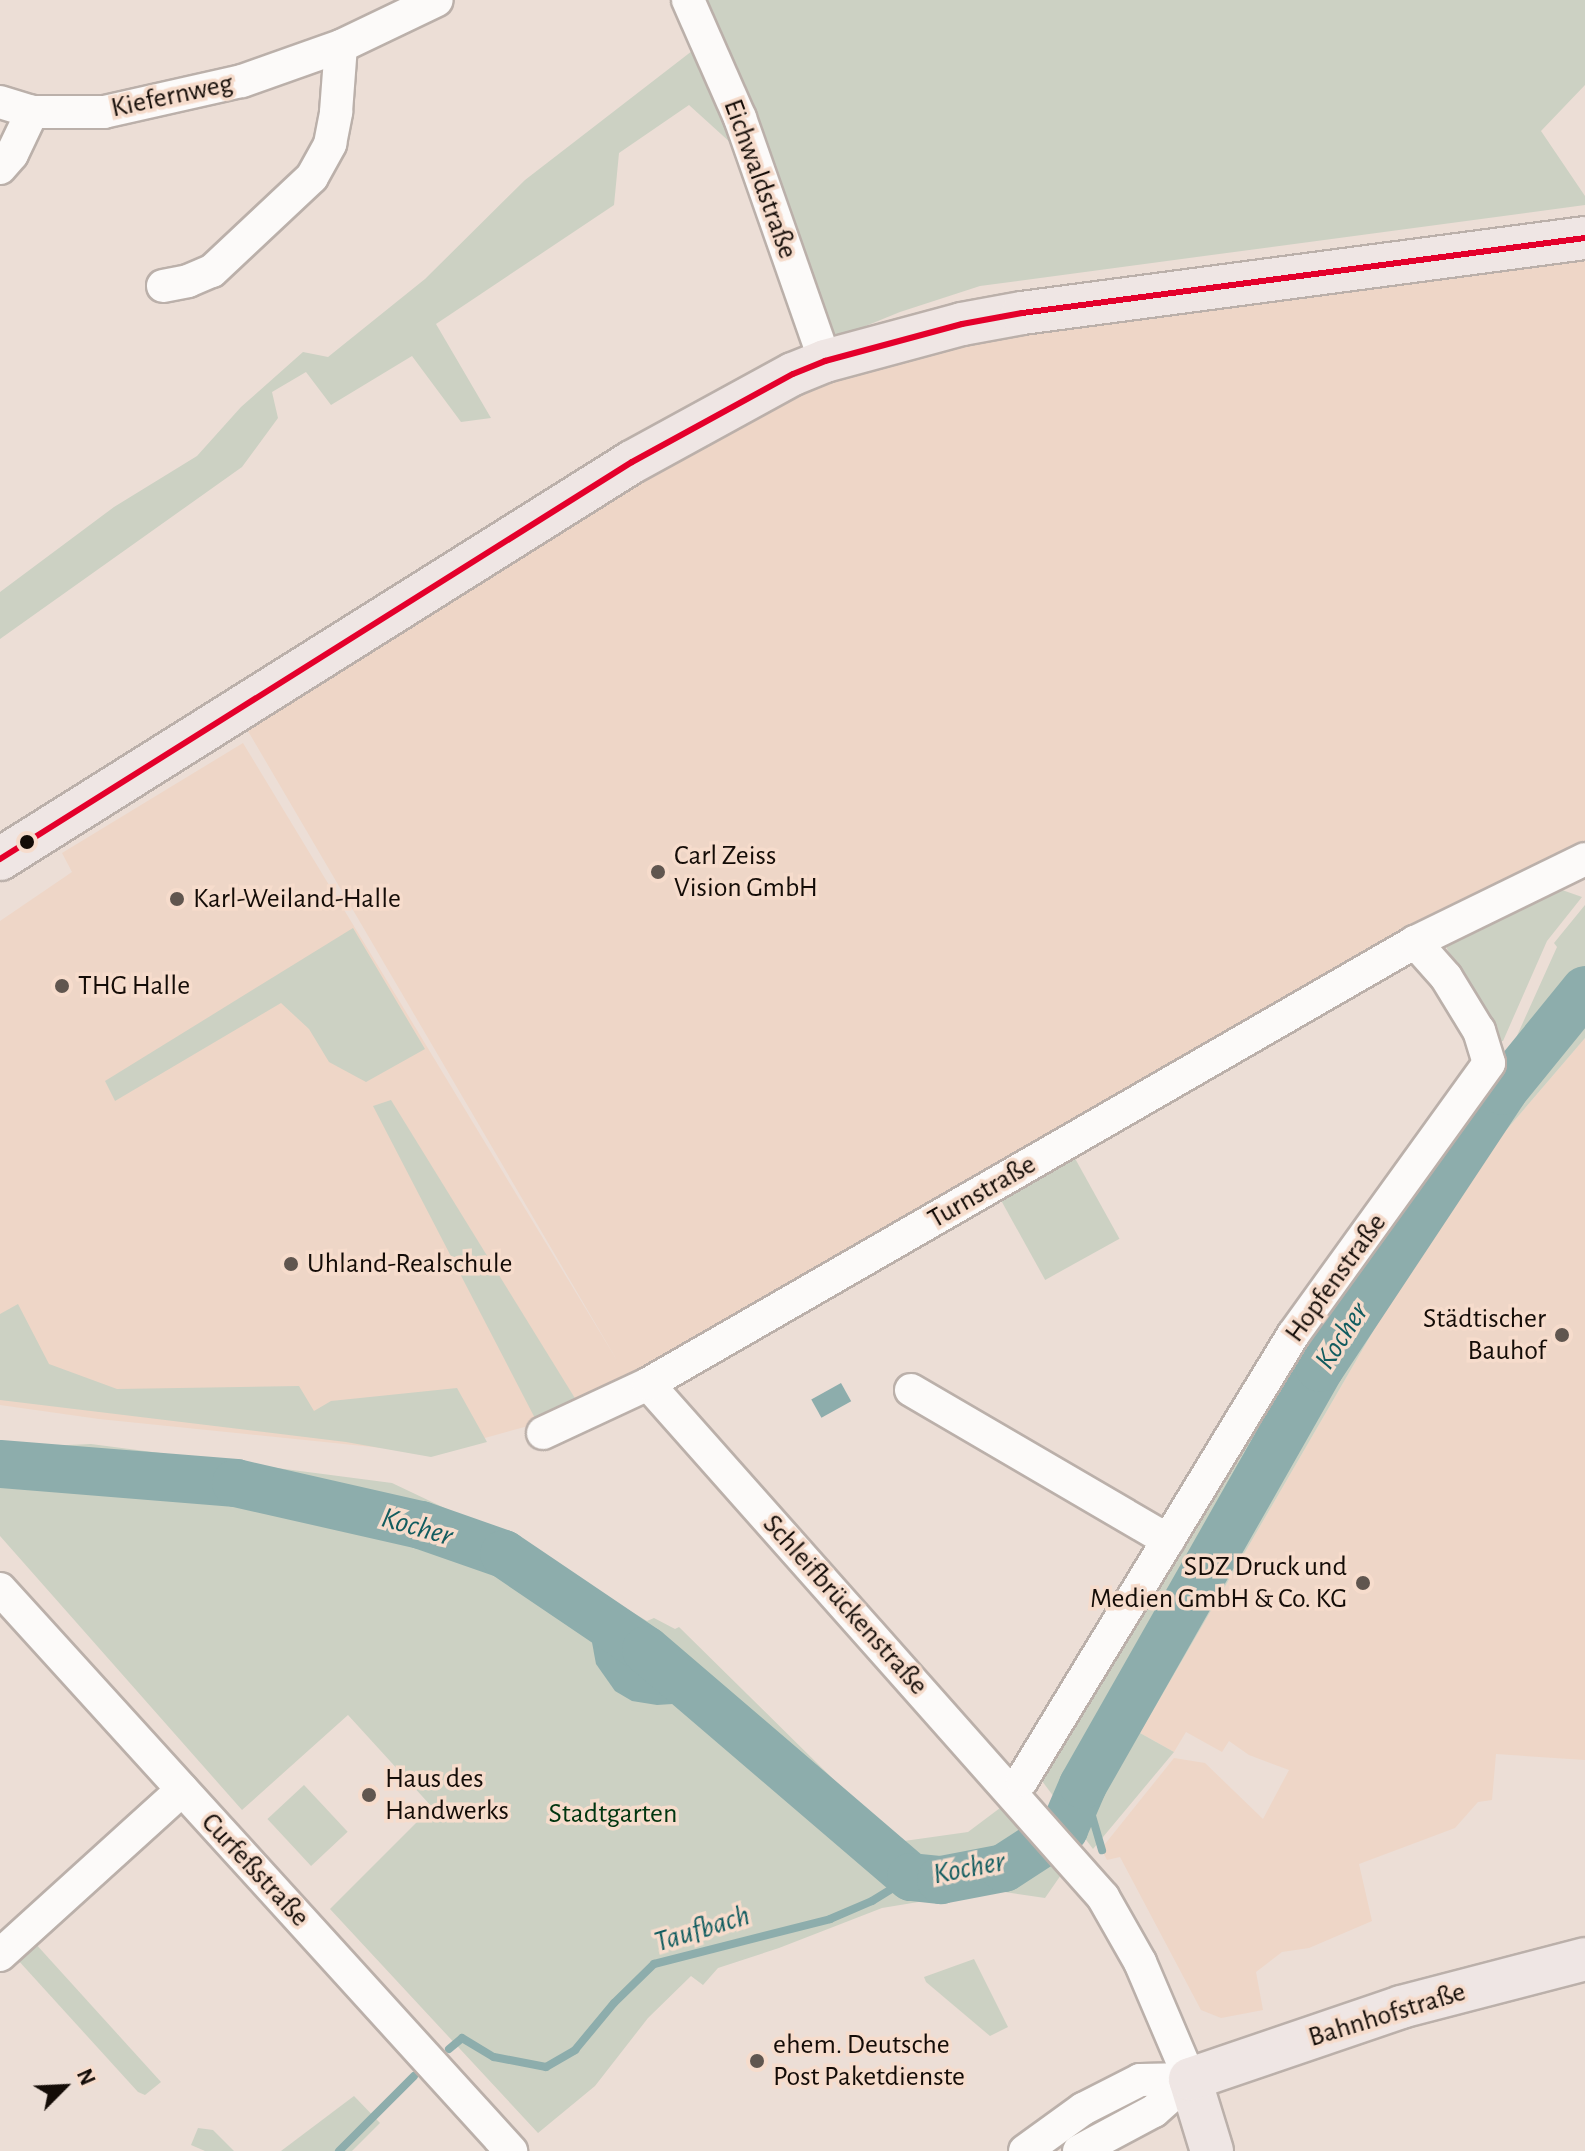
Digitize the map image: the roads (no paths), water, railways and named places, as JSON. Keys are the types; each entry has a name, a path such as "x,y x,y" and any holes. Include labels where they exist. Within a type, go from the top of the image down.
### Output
{"main road":[{"path":"0,859 632,462 793,374 825,361 962,324 1022,313 1585,238"},
{"name":"Bahnhofstraße","path":"1190,2079 1401,2007 1585,1959"},
{"path":"1190,2079 1212,2151"}],"street":[{"name":"Kiefernweg","path":"0,102 32,112 104,112 169,99 242,81 341,46 437,0"},
{"name":"Eichwaldstraße","path":"688,0 740,118 825,361"},
{"path":"163,286 188,281 212,271 312,177 330,144 341,46"},
{"path":"0,168 12,154 32,112"},
{"path":"1415,942 1585,859"},
{"name":"Hopfenstraße","path":"1010,1790 1022,1780 1293,1335 1489,1063 1479,1031 1446,977 1415,942"},
{"name":"Turnstraße","path":"543,1433 648,1384 1415,942"},
{"name":"Schleifbrückenstraße","path":"648,1384 1067,1853 1119,1920 1190,2079"},
{"path":"911,1390 1168,1540"},
{"name":"Curfeßstraße","path":"0,1589 511,2151"},
{"path":"0,1955 182,1790"},
{"name":"Bahnhofstraße","path":"1025,2151 1083,2109 1140,2080 1190,2079"},
{"name":"Bahnhofstraße","path":"1079,2151 1154,2111 1190,2079"}],"water":[{"path":"841,1383 851,1401 821,1418 811,1399"},
{"path":"586,1610 646,1650 701,1696 688,1703 657,1705 632,1701 615,1691 596,1664"}],"waterway":[{"name":"Kocher","path":"0,1464 236,1483 421,1525 504,1554 646,1650 911,1877 941,1880 1004,1868 1064,1829 1083,1785 1320,1368 1503,1091 1585,990"},
{"path":"1083,1785 1102,1850"},
{"name":"Taufbach","path":"449,2049 462,2038 494,2057 546,2067 575,2050 614,2003 654,1964 830,1919 872,1901 911,1877"},
{"name":"Taufbach","path":"339,2151 414,2076"}],"place":[{"name":"Carl Zeiss Vision GmbH","path":"658,872"},
{"name":"Karl-Weiland-Halle","path":"177,899"},
{"name":"THG Halle","path":"62,986"},
{"name":"Uhland-Realschule","path":"291,1264"},
{"name":"Städtischer Bauhof","path":"1562,1335"},
{"name":"SDZ Druck und Medien GmbH & Co. KG","path":"1363,1583"},
{"name":"Haus des Handwerks","path":"369,1795"},
{"name":"ehem. Deutsche Post Paketdienste","path":"757,2061"}],"park label":[{"name":"Stadtgarten","path":"613,1814"}]}
